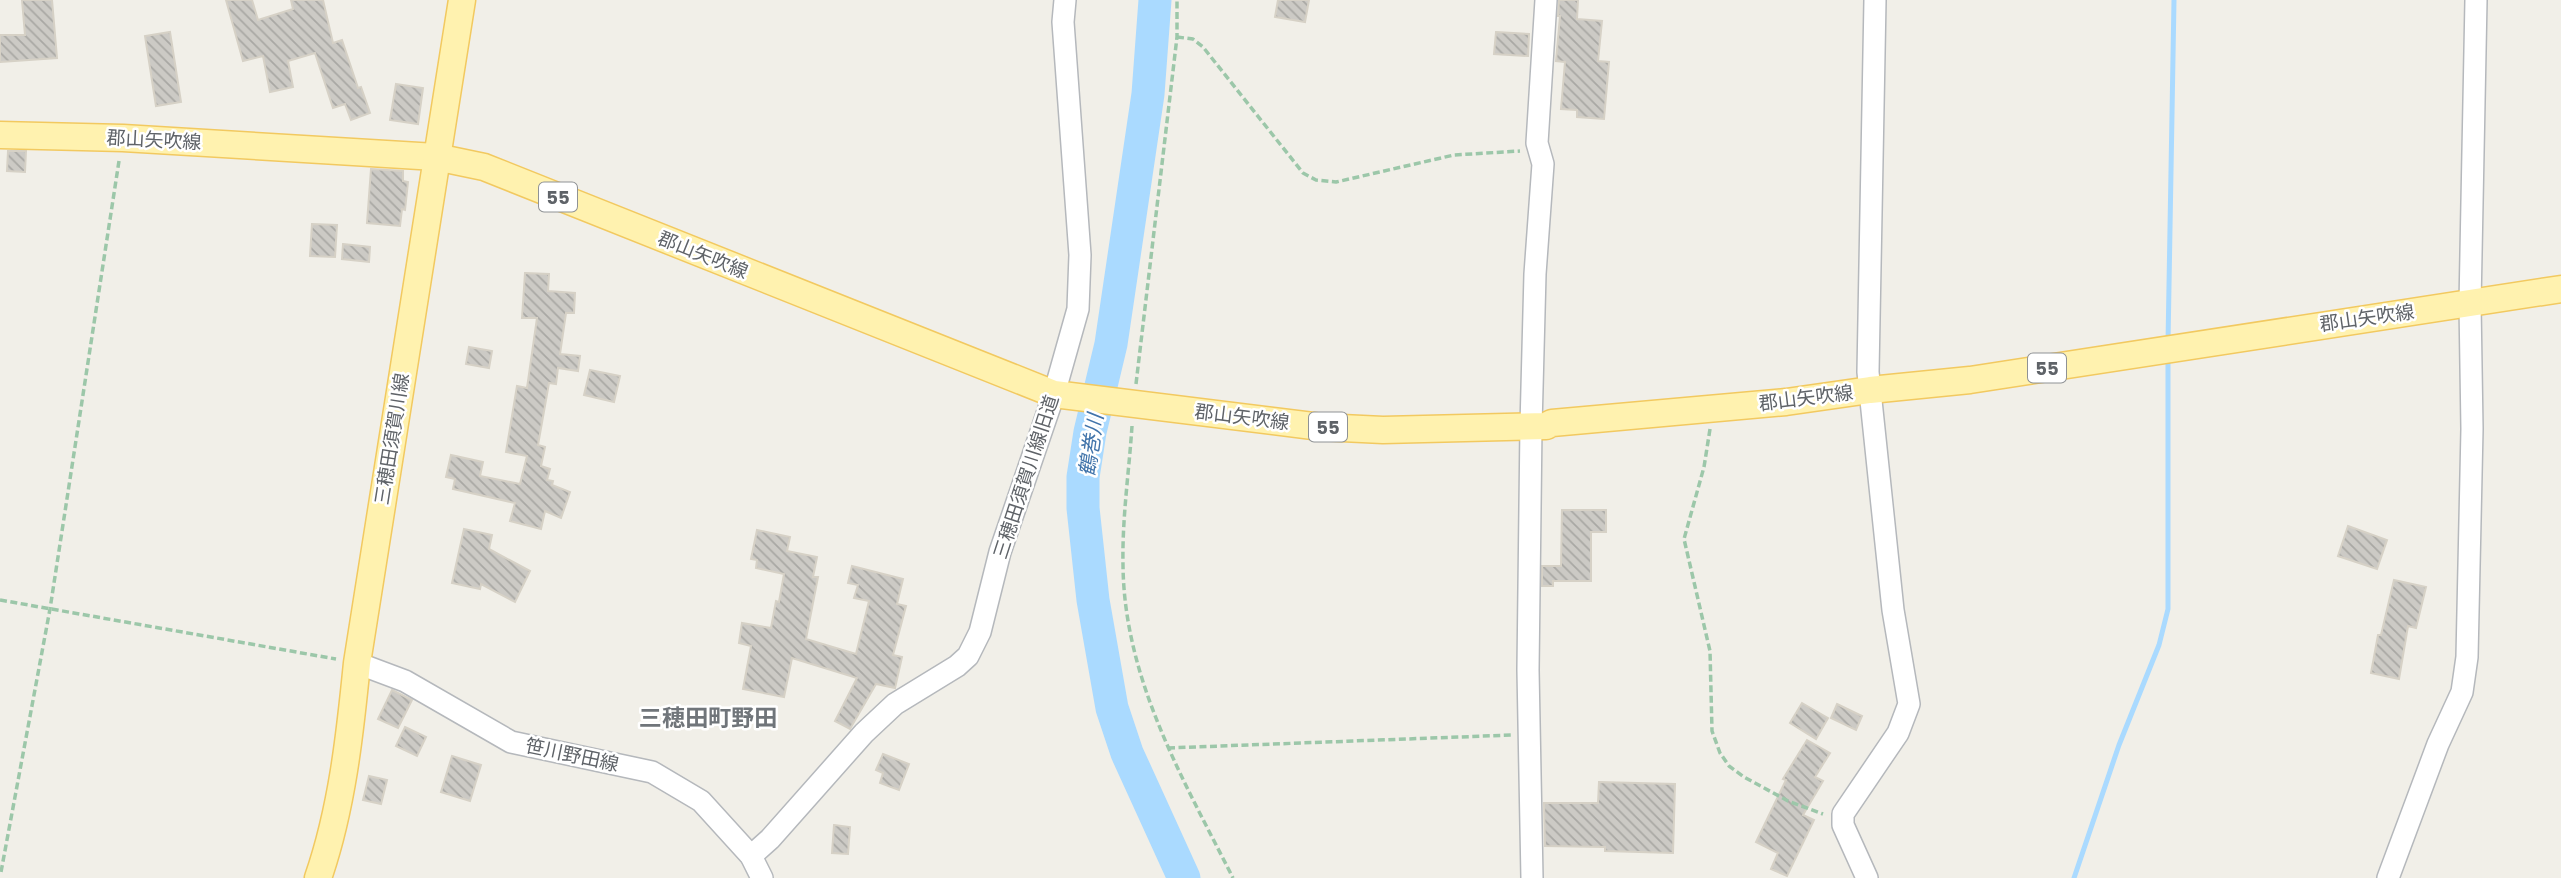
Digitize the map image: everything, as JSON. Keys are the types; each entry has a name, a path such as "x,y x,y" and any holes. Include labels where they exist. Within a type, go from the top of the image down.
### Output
{"main road":[{"name":"三穂田須賀川線","path":"318,878 338,799 352,710 356,663 463,0"},
{"name":"郡山矢吹線","path":"0,135 123,138 436,157 484,167 1054,394 1321,426 1383,430 1531,426 1786,402 1970,380 2561,289"}],"street":[{"name":"三穂田須賀川線旧道","path":"751,856 770,839 864,733 895,704 957,666 968,656 980,632 1000,552 1054,394 1078,309 1080,255 1063,22 1065,0"},
{"path":"1532,878 1529,735 1531,426 1535,274 1543,164 1537,143 1546,0"},
{"path":"1867,878 1843,825 1843,818 1852,798 1898,733 1909,704 1893,610 1870,390 1875,0"},
{"path":"2388,878 2438,744 2462,692 2464,680 2470,597 2470,304 2476,0"},
{"name":"笹川野田線","path":"356,663 405,681 511,742 652,772 701,801 751,856 762,878"}],"path":[{"path":"1177,0 1177,37 1129,402 1122,565 1129,631 1142,683 1168,748 1233,878"},
{"path":"1177,37 1193,39 1203,47 1303,173 1316,180 1336,181 1454,155 1540,151"},
{"path":"1,872 50,609 123,138"},
{"path":"1712,409 1704,467 1684,539 1710,651 1712,731 1720,753 1729,766 1744,777 1809,810 1843,818"},
{"path":"0,600 356,663"},
{"path":"1168,748 1529,735"}],"building":[{"path":"22,0 52,0 57,58 0,62 0,35 25,35"},
{"path":"226,0 252,0 258,20 293,9 291,0 323,0 333,43 342,40 358,88 361,87 370,113 351,120 345,104 333,108 315,53 288,61 293,87 270,92 263,56 243,61"},
{"path":"1278,0 1309,0 1305,22 1275,17"},
{"path":"1559,0 1578,0 1577,19 1602,21 1598,61 1609,62 1604,119 1577,117 1577,110 1561,109 1565,62 1556,61"},
{"path":"170,32 181,102 156,106 145,36"},
{"path":"1496,32 1529,34 1528,56 1494,54"},
{"path":"396,84 423,88 418,124 390,120"},
{"path":"8,151 26,151 25,172 7,171"},
{"path":"371,169 403,171 403,181 408,182 400,226 367,223"},
{"path":"312,224 337,225 335,257 310,256"},
{"path":"343,244 370,247 369,262 342,259"},
{"path":"525,273 549,274 548,291 575,293 574,313 566,313 560,354 580,356 578,371 558,368 556,384 549,383 538,445 545,447 541,466 550,469 547,480 553,481 552,485 570,492 561,518 545,511 541,529 510,521 515,503 453,489 455,479 446,477 451,455 483,462 480,476 520,484 527,456 506,452 517,386 527,388 537,318 522,318"},
{"path":"469,347 492,351 489,368 466,364"},
{"path":"590,370 620,376 614,402 584,395"},
{"path":"1562,510 1606,510 1606,532 1591,532 1591,581 1553,581 1553,586 1542,586 1542,566 1561,566"},
{"path":"2348,526 2387,540 2377,569 2338,556"},
{"path":"464,529 492,535 489,549 530,571 515,602 481,584 480,589 452,583"},
{"path":"757,530 790,537 787,551 817,557 813,577 818,577 806,639 856,654 869,601 854,598 858,585 848,583 852,566 903,579 897,604 906,606 893,655 902,657 895,688 876,684 850,729 835,721 857,678 792,658 784,697 743,689 751,646 739,643 742,623 771,628 784,574 756,568 757,560 751,559"},
{"path":"2394,580 2426,587 2416,628 2408,626 2399,679 2371,673 2378,635 2381,635"},
{"path":"392,690 412,700 398,728 378,719"},
{"path":"1802,703 1828,718 1816,739 1790,723"},
{"path":"1837,704 1862,716 1856,730 1831,718"},
{"path":"405,727 426,737 417,756 396,746"},
{"path":"1807,740 1830,753 1815,777 1823,781 1803,815 1814,820 1787,876 1771,869 1778,853 1756,842 1786,780 1783,779"},
{"path":"883,754 909,764 899,790 880,783 883,773 876,770"},
{"path":"452,756 481,765 470,801 441,792"},
{"path":"369,776 387,780 381,804 363,800"},
{"path":"1599,782 1675,784 1673,853 1605,851 1605,847 1545,846 1544,803 1598,803"},
{"path":"834,825 850,827 848,854 832,853"}],"waterway":[{"name":"鶴巻川","path":"1155,0 1148,94 1111,344 1090,432 1083,477 1083,508 1093,600 1112,708 1127,753 1184,878"},
{"path":"2168,343 2174,0"},
{"path":"2074,878 2119,745 2159,645 2168,609 2168,357"}],"district":[{"name":"三穂田町野田","path":"708,718"}]}
